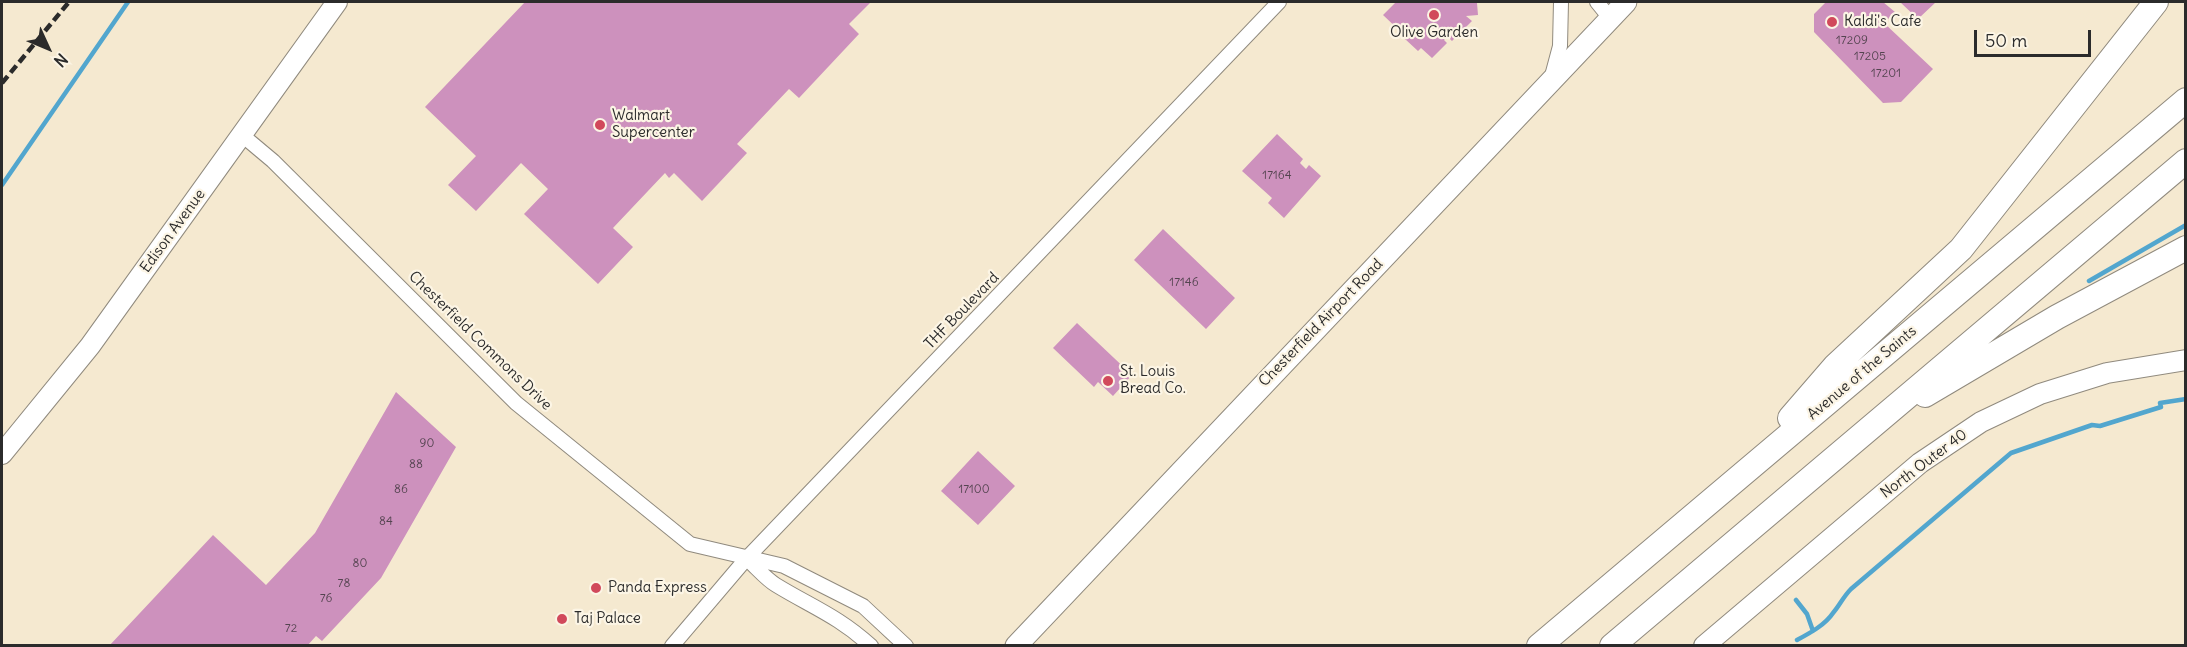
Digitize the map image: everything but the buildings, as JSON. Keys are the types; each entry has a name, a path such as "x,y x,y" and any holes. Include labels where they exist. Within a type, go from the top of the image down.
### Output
{"highway":[{"path":"1737,478 1835,366 1961,249 2156,2"},
{"name":"Avenue of the Saints","path":"1539,645 2186,100"},
{"path":"1612,645 2186,161"},
{"path":"1878,421 2057,317 2186,248"}],"main road":[{"name":"Chesterfield Airport Road","path":"1016,645 1551,81 1604,10 1626,2"}],"street":[{"name":"Edison Avenue","path":"2,454 90,345 338,2"},
{"name":"THF Boulevard","path":"672,645 746,559 1279,2"},
{"path":"1551,81 1560,46 1561,2"},
{"name":"Chesterfield Commons Drive","path":"242,135 273,161 516,403 690,544 746,559 784,566 842,593 863,606 906,645"},
{"name":"North Outer 40","path":"1704,645 1920,463 1981,422 2040,394 2107,373 2186,360"},
{"name":"Chesterfield Commons Drive","path":"746,559 774,584 849,626 871,645"}],"waterway":[{"path":"2,185 128,2"},
{"path":"2089,281 2186,225"},
{"path":"1797,640 1826,621 1851,589 2011,453 2092,425 2100,426 2161,407 2160,403 2186,399"},
{"path":"1796,600 1807,614 1813,631"}],"railway":[{"path":"2,83 69,2"}],"place":[{"name":"Olive Garden","path":"1434,15"},
{"name":"Kaldi's Cafe","path":"1832,22"},
{"name":"Walmart Supercenter","path":"600,125"},
{"name":"St. Louis Bread Co.","path":"1108,381"},
{"name":"Panda Express","path":"596,588"},
{"name":"Taj Palace","path":"562,619"}]}
